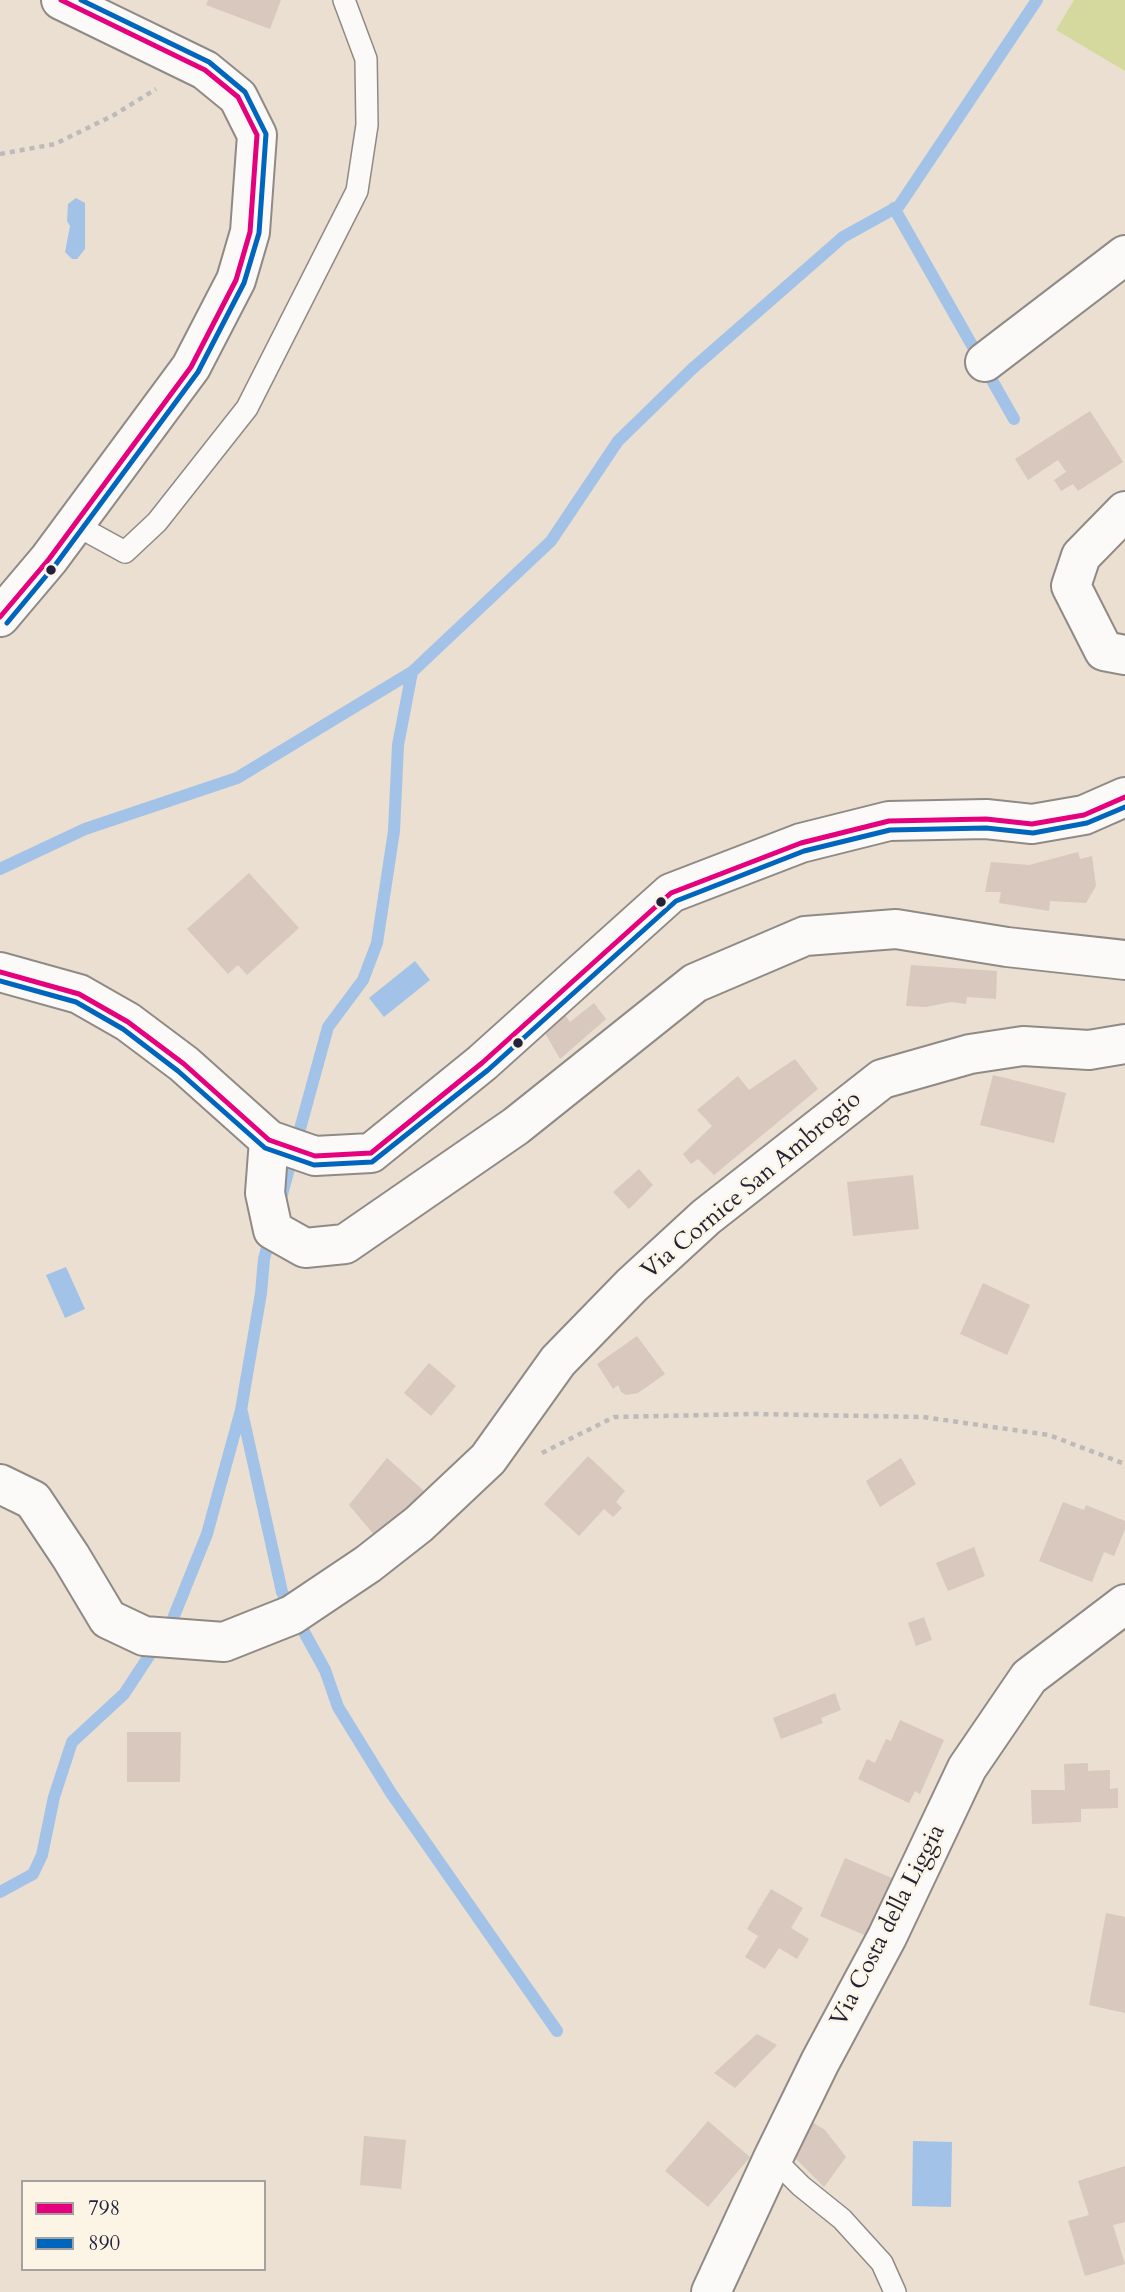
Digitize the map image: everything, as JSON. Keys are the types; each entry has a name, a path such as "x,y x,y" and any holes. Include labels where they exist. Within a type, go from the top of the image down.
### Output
{"street":[{"path":"0,617 74,524 191,367 236,280 250,232 257,135 238,97 205,69 61,0"},
{"path":"985,362 1125,255"},
{"path":"1125,510 1081,556 1070,586 1104,651 1125,655"},
{"path":"0,972 79,994 128,1022 184,1064 269,1140 314,1156 371,1153 482,1063 671,893 801,843 889,821 986,819 1032,824 1084,815 1125,797"},
{"path":"269,1140 265,1194 273,1230 305,1248 345,1244 516,1126 695,983 805,936 896,929 1007,947 1125,960"},
{"name":"Via Cornice San Ambrogio","path":"0,1483 33,1500 108,1619 144,1636 224,1643 292,1615 368,1564 419,1524 488,1459 558,1361 632,1285 706,1217 882,1079 997,1049 1023,1046 1089,1049 1125,1044"},
{"name":"Via Costa della Liggia","path":"711,2292 773,2158 820,2062 887,1937 967,1768 1029,1677 1125,1604"}],"lane":[{"path":"74,524 125,552 157,522 247,408 357,191 367,125 366,59 344,0"},
{"path":"773,2158 801,2186 842,2218 882,2263 894,2292"}],"path":[{"path":"0,154 55,144 114,115 195,65"},
{"path":"532,1458 614,1417 754,1413 923,1417 1049,1435 1125,1464"}],"green space":[{"path":"1074,0 1125,0 1125,71 1056,30"}],"water":[{"path":"76,198 85,203 85,249 77,259 72,259 65,252 70,226 67,221 68,204"},
{"path":"415,961 430,980 384,1017 369,998"},
{"path":"66,1267 85,1309 65,1318 46,1275"},
{"path":"913,2141 952,2142 951,2207 912,2206"}],"building":[{"path":"208,0 281,0 270,29 206,5"},
{"path":"1090,411 1123,462 1078,491 1073,484 1061,491 1054,480 1066,472 1058,460 1028,480 1015,459"},
{"path":"1078,852 1080,859 1092,856 1096,886 1086,903 1050,901 1049,911 999,903 1001,892 985,892 991,862 1029,865"},
{"path":"249,873 299,928 247,975 238,965 228,974 187,929"},
{"path":"911,965 997,971 996,999 967,997 966,1004 951,1002 926,1007 906,1006"},
{"path":"594,1003 606,1019 560,1059 545,1033 565,1015 570,1022"},
{"path":"795,1059 818,1089 714,1175 698,1159 691,1164 683,1154 712,1126 697,1110 738,1076 749,1090"},
{"path":"993,1075 1066,1093 1054,1143 980,1125"},
{"path":"639,1169 653,1185 629,1209 613,1192"},
{"path":"913,1175 919,1229 853,1236 847,1182"},
{"path":"983,1283 1030,1305 1007,1355 960,1334"},
{"path":"637,1336 665,1374 638,1393 626,1395 618,1385 613,1389 597,1364"},
{"path":"429,1363 456,1386 431,1416 404,1393"},
{"path":"588,1456 625,1491 616,1502 622,1508 613,1517 604,1509 579,1536 544,1504"},
{"path":"387,1458 431,1497 381,1543 349,1505"},
{"path":"901,1458 916,1484 880,1507 866,1481"},
{"path":"1063,1502 1084,1510 1086,1505 1125,1521 1125,1529 1114,1556 1104,1552 1092,1582 1039,1561"},
{"path":"974,1547 985,1576 948,1591 936,1563"},
{"path":"924,1617 932,1640 916,1646 908,1623"},
{"path":"835,1693 841,1710 821,1718 823,1723 781,1739 773,1718"},
{"path":"900,1720 944,1740 920,1794 915,1791 909,1803 858,1779 867,1759 875,1763 886,1739 891,1741"},
{"path":"127,1732 181,1732 180,1782 127,1782"},
{"path":"1088,1763 1088,1771 1110,1770 1110,1789 1118,1788 1118,1808 1081,1809 1081,1822 1032,1824 1031,1790 1065,1790 1064,1764"},
{"path":"845,1858 894,1879 869,1937 820,1916"},
{"path":"771,1889 803,1908 791,1928 809,1939 797,1959 779,1948 765,1969 745,1957 758,1936 747,1929"},
{"path":"1106,1913 1125,1917 1125,2013 1089,2005"},
{"path":"757,2034 777,2045 735,2088 714,2073"},
{"path":"708,2121 750,2157 708,2207 665,2171"},
{"path":"812,2122 825,2130 846,2157 824,2187 793,2156"},
{"path":"364,2136 406,2140 401,2189 360,2185"},
{"path":"1125,2166 1125,2222 1113,2225 1125,2264 1085,2276 1068,2221 1089,2215 1078,2181"}],"waterway":[{"path":"281,1198 328,1027 363,980 377,943 394,831 398,745 412,672 551,541 618,441 692,369 843,237 899,206 1037,0"},
{"path":"894,208 1014,419"},
{"path":"0,869 85,829 237,778 412,672"},
{"path":"0,1892 33,1874 42,1855 54,1797 72,1742 124,1694 172,1621 207,1534 241,1410 261,1293 264,1259 271,1233"},
{"path":"242,1412 282,1592 325,1670 338,1707 391,1793 557,2031"}],"transit line":[{"name":"798","path":"0,617 49,559 191,367 236,280 250,232 257,135 238,97 205,70 61,0"},
{"name":"890","path":"7,623 56,564 198,372 244,283 259,233 266,134 245,92 209,62 81,0"},
{"name":"798","path":"0,972 79,994 128,1022 184,1064 269,1140 315,1156 371,1153 482,1063 671,893 801,843 889,821 986,819 1032,824 1084,815 1125,797"},
{"name":"890","path":"0,981 76,1002 123,1029 178,1071 265,1148 314,1165 372,1162 488,1070 676,901 804,851 890,830 986,828 1033,833 1087,823 1125,807"}]}
